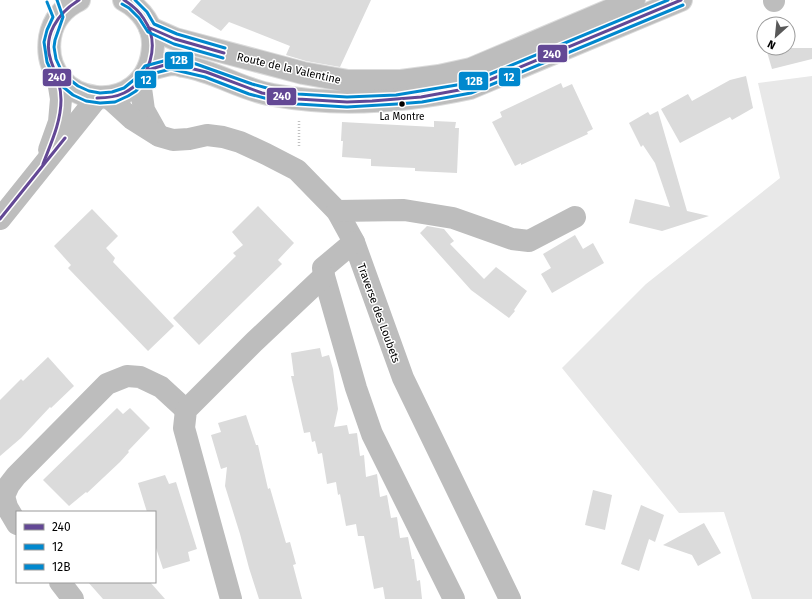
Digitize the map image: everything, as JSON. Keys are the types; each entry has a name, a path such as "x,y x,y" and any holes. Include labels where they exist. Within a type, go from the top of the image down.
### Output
{"main road":[{"path":"43,164 59,122 61,99 57,74 51,60 49,46 55,9 70,5 79,0"},
{"path":"124,0 132,4 143,15 150,28 153,42 152,57 144,76 144,110 158,136"},
{"name":"Route de la Valentine","path":"150,28 175,39 303,73 348,81 401,81 439,76 471,69 634,0"},
{"name":"Route de la Valentine","path":"144,76 172,64 197,68 236,84 272,95 320,101 355,102 399,100 435,96 470,88 682,0"},
{"path":"236,84 256,78 267,64"},
{"path":"57,74 68,86 81,94 103,98 126,92 144,76"},
{"path":"0,219 43,164 74,128 103,98"},
{"name":"Traverse des Loubets","path":"103,98 158,136 173,140 207,136 223,137 240,142 297,170 337,211 354,242 403,378 510,599"},
{"path":"337,211 404,210 452,218 512,239 528,241 574,218"},
{"path":"354,242 323,268 324,276 356,388 372,434 454,599"},
{"path":"231,599 184,428 186,410 254,342 324,276"},
{"path":"16,522 2,496 9,485 16,476 107,384 127,376 140,377 161,387 186,410"},
{"path":"61,583 73,599"}],"path":[{"path":"298,153 299,116"}],"shaded area":[{"path":"812,76 812,599 752,599 724,512 679,513 562,368 646,284 780,178 758,83"}],"building":[{"path":"201,0 371,0 340,67 306,61 286,55 290,46 229,22 221,31 191,12"},
{"path":"796,48 812,48 812,59 772,69 768,56 796,56"},
{"path":"746,76 753,108 732,120 730,117 680,143 661,109 688,94 692,101 730,80"},
{"path":"561,83 563,88 572,84 593,129 587,132 588,134 521,165 521,163 515,166 492,122 502,117 500,112"},
{"path":"658,111 687,211 709,216 662,231 629,223 635,199 670,207 655,163 643,145 641,147 629,123 648,112 650,115"},
{"path":"434,121 456,122 455,128 459,128 457,173 415,171 415,168 371,166 371,159 342,157 342,122 434,127"},
{"path":"258,206 294,243 278,260 282,264 199,345 173,318 236,256 233,253 243,245 232,232"},
{"path":"92,209 118,236 106,248 115,258 113,262 174,326 148,351 68,268 71,265 54,246"},
{"path":"427,226 444,229 454,241 450,244 484,279 496,267 527,291 509,318 471,290 420,233"},
{"path":"575,235 583,249 593,243 604,263 552,293 541,274 551,268 543,254"},
{"path":"320,348 322,357 329,355 333,369 338,409 334,427 347,425 349,434 357,433 360,456 364,455 366,477 377,474 380,497 387,495 391,518 397,517 400,538 408,537 412,559 414,559 417,581 420,580 422,599 385,599 383,587 374,589 364,536 358,536 356,524 346,526 340,494 338,495 336,482 327,484 322,453 318,454 315,441 312,442 310,432 304,433 291,376 294,376 291,353"},
{"path":"48,357 74,386 51,408 50,407 21,438 0,456 0,400 21,379 23,381"},
{"path":"117,408 123,414 130,408 150,428 128,451 129,452 120,462 87,493 86,492 69,506 43,480"},
{"path":"246,415 256,445 258,445 268,489 270,488 286,543 290,542 296,564 293,565 302,599 259,599 249,568 225,486 227,467 221,469 211,435 221,432 218,423"},
{"path":"165,475 169,484 176,482 197,549 188,552 190,561 163,569 156,548 156,511 147,511 138,483"},
{"path":"593,490 612,495 605,530 585,525"},
{"path":"641,505 664,515 655,542 649,539 639,571 621,564"},
{"path":"704,523 721,553 698,566 692,555 663,545"},
{"path":"89,583 151,583 165,599 103,599"}],"transit line":[{"name":"12B","path":"57,0 63,17 55,40 54,47 56,59 61,70 69,79 78,86 89,91 100,93 112,92 124,88 135,79 145,66 171,59 196,64 252,84 274,90 298,94 347,97 396,95 469,83 668,0"},
{"name":"240","path":"43,164 55,132 61,108 59,85 49,52 50,34 64,12 79,0"},
{"name":"240","path":"97,98 118,95 133,87 146,70 150,60 152,39 149,29 140,13 124,0"},
{"name":"12B","path":"135,0 147,12 154,24 177,34 225,48"},
{"name":"240","path":"148,70 168,64 177,65 206,72 262,93 298,99 347,102 421,97 470,88 681,0"},
{"name":"12","path":"47,2 53,17 47,30 44,42 47,62 53,75 62,86 73,95 86,101 100,103 115,102 136,91 151,74 171,69 205,77 249,94 272,100 297,104 347,107 422,102 471,93 683,5"},
{"name":"12","path":"122,4 129,8 139,18 148,32 174,44 223,58"},
{"name":"240","path":"150,28 175,39 224,53"},
{"name":"240","path":"0,219 65,138"}],"place":[{"name":"La Montre","path":"402,104"}]}
